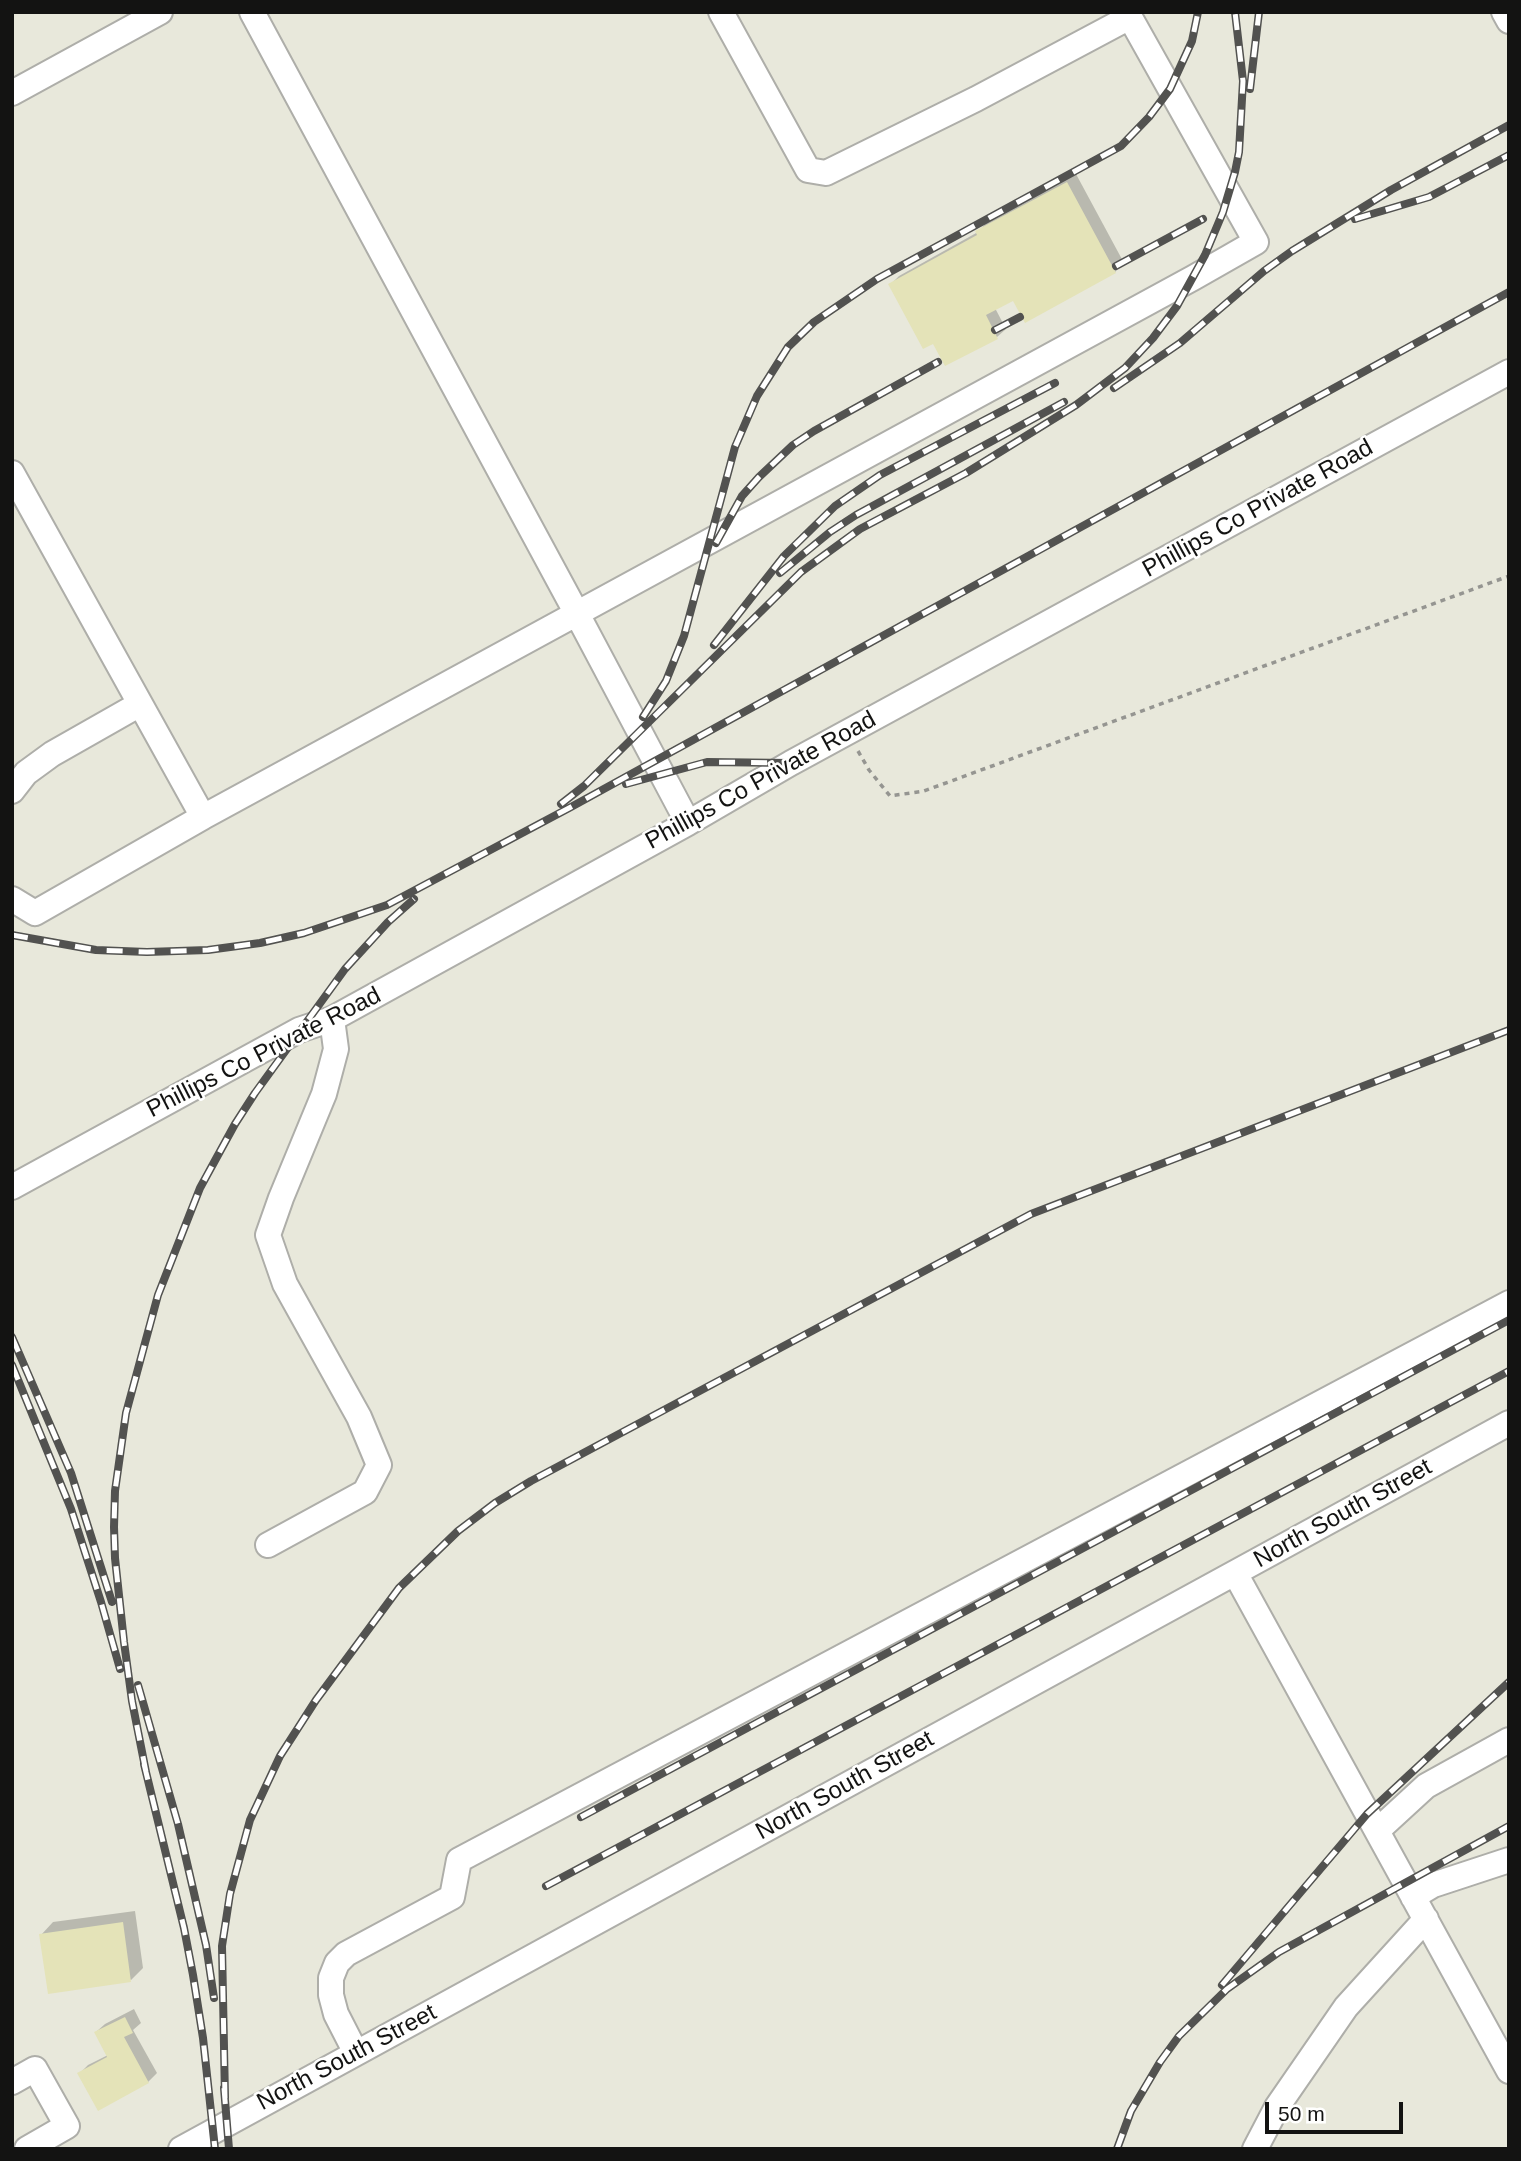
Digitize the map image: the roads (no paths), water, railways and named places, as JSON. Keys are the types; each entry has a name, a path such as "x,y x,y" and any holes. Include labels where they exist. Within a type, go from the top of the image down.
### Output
{"street":[{"path":"12,93 160,12"},
{"path":"253,12 688,823"},
{"path":"12,899 35,914 203,817 1256,242 1128,15 976,99 826,173 808,170 721,12"},
{"path":"1504,12 1509,21"},
{"name":"Phillips Co Private Road","path":"12,1187 299,1030 332,1019 847,733 1509,372"},
{"path":"12,473 203,817"},
{"path":"12,791 26,773 52,754 140,704"},
{"path":"268,1545 365,1492 379,1465 359,1417 285,1284 268,1235 324,1094 336,1049 332,1019"},
{"path":"356,2053 336,2014 331,1995 331,1978 337,1963 346,1954 452,1897 458,1860 1509,1303"},
{"name":"North South Street","path":"181,2149 1509,1423"},
{"path":"1235,1573 1509,2071"},
{"path":"1377,1831 1426,1786 1509,1740"},
{"path":"1413,1897 1433,1885 1509,1860"},
{"path":"1255,2149 1277,2107 1346,2007 1426,1919"},
{"path":"12,2082 36,2069 67,2126 36,2147"}],"railway":[{"path":"643,717 666,681 684,636 735,447 757,396 788,347 814,322 877,279 1121,146 1149,117 1170,89 1192,41 1198,12"},
{"path":"561,804 584,786 801,572 860,529 966,473 1076,405 1125,368 1153,338 1177,306 1205,255 1223,212 1235,172 1239,152 1243,81 1235,12"},
{"path":"1250,89 1259,12"},
{"path":"1114,388 1180,343 1264,271 1292,251 1391,190 1509,125"},
{"path":"1355,219 1429,197 1509,155"},
{"path":"1116,266 1203,219"},
{"path":"12,935 96,950 208,950 260,943 304,933 387,905 571,807 1509,292"},
{"path":"995,330 1020,317"},
{"path":"716,543 742,496 793,445 938,362"},
{"path":"714,645 784,556 835,506 880,475 1055,383"},
{"path":"780,573 830,532 856,515 1064,402"},
{"path":"626,784 707,762 791,763"},
{"path":"146,1772 124,1642 114,1527 115,1491 126,1413 158,1295 200,1188 255,1093 345,969 388,922 414,899"},
{"path":"225,2098 222,1946 230,1894 250,1820 280,1756 316,1700 399,1588 458,1531 495,1503 531,1481 1031,1214 1509,1030"},
{"path":"581,1817 1509,1320"},
{"path":"12,1337 71,1473 112,1602"},
{"path":"12,1365 71,1509 120,1669"},
{"path":"546,1886 1509,1371"},
{"path":"1222,1985 1367,1814 1509,1682"},
{"path":"138,1685 178,1824 206,1945 214,1998"},
{"path":"144,1764 193,1975 215,2149"},
{"path":"1117,2149 1131,2111 1160,2062 1179,2036 1227,1989 1279,1952 1509,1826"},
{"path":"224,2088 229,2149"}]}
